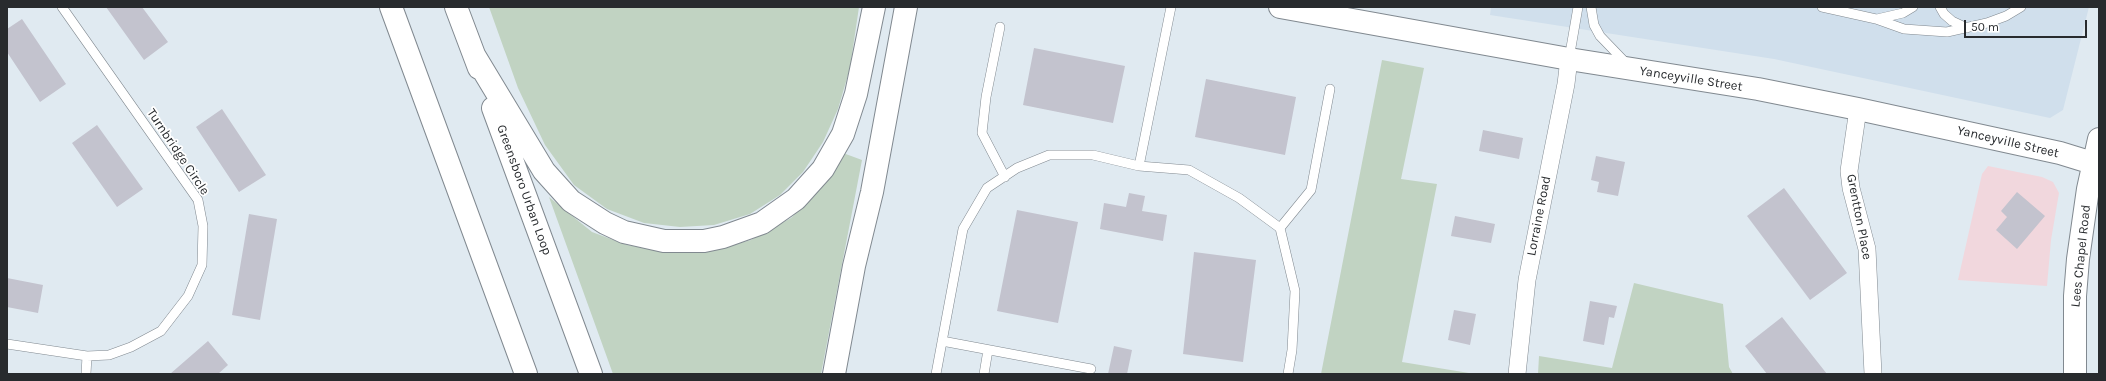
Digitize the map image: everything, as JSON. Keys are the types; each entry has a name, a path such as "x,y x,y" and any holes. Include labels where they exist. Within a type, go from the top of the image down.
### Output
{"main road":[{"path":"391,7 526,374"},
{"name":"Greensboro Urban Loop","path":"456,7 591,374"},
{"path":"474,55 544,171 571,201 605,223 631,234 664,241 704,241 736,233 762,223 796,200 823,169 842,134 856,94 874,7"},
{"path":"834,374 854,266 872,192 906,7"},
{"name":"Yanceyville Street","path":"1280,7 1569,60 1758,89 2060,153 2096,164"},
{"name":"Lees Chapel Road","path":"2075,374 2075,303 2078,259 2096,164 2099,139"}],"street":[{"name":"Lorraine Road","path":"1517,374 1527,280 1566,84 1569,60"},
{"name":"Grentton Place","path":"1858,109 1849,171 1851,188 1862,223 1867,249 1873,374"}],"lane":[{"name":"Turnbridge Circle","path":"7,344 87,356 109,355 131,347 161,331 188,296 202,265 203,226 198,200 62,7"},
{"path":"1139,166 1172,7"},
{"path":"1569,60 1578,7"},
{"path":"1590,7 1594,25 1600,36 1607,46 1633,70"},
{"path":"1822,7 1876,19 1904,29 1947,32 1994,21 2021,7"},
{"path":"1876,19 1896,14 1913,7"},
{"path":"1940,7 1944,14 1952,21 1967,28"},
{"path":"1000,27 986,97 982,133 1005,177"},
{"path":"1280,228 1311,190 1330,89"},
{"path":"936,374 963,229 988,188 1018,168 1049,155 1093,155 1139,166 1189,170 1239,198 1280,228 1295,291 1292,350 1288,374"},
{"path":"942,341 1090,369"},
{"path":"984,374 988,350"},
{"path":"86,374 87,356"}],"shaded area":[{"path":"1491,7 2089,7 2063,110 2050,118 1774,59 1490,15"},
{"path":"1988,166 2042,177 2053,182 2059,193 2051,240 2047,286 1958,280 1982,174"}],"green space":[{"path":"489,7 859,7 850,68 838,109 823,142 803,172 780,195 750,214 714,225 680,227 644,223 607,209 574,185 545,145 518,88"},
{"path":"1382,60 1424,68 1401,179 1437,184 1402,362 1475,374 1321,374"},
{"path":"843,153 862,160 821,374 613,374 549,197 592,232 627,245 667,252 707,252 751,240 791,218 824,185"},
{"path":"1634,283 1723,304 1729,367 1733,374 1538,374 1539,356 1612,368"}],"building":[{"path":"106,7 142,7 168,42 144,60"},
{"path":"22,19 66,84 40,102 7,52 7,29"},
{"path":"1034,48 1125,66 1113,123 1023,105"},
{"path":"1206,79 1296,97 1285,155 1195,137"},
{"path":"222,109 266,175 239,192 196,127"},
{"path":"97,125 143,189 117,207 72,143"},
{"path":"1483,130 1523,138 1519,159 1479,151"},
{"path":"1596,156 1625,162 1618,196 1597,192 1599,182 1591,180"},
{"path":"1784,188 1847,273 1810,300 1747,216"},
{"path":"2017,192 2045,216 2017,249 1996,230 2007,217 2001,211"},
{"path":"1129,193 1145,196 1142,211 1167,215 1163,241 1100,229 1104,203 1126,207"},
{"path":"1017,210 1078,222 1058,323 997,311"},
{"path":"249,214 277,219 260,320 232,315"},
{"path":"1455,216 1495,224 1491,243 1451,236"},
{"path":"1194,252 1256,260 1243,362 1183,354"},
{"path":"7,278 43,285 38,313 7,307"},
{"path":"1590,301 1617,306 1614,318 1609,317 1604,345 1583,341"},
{"path":"1454,310 1476,314 1470,345 1448,340"},
{"path":"1782,317 1827,374 1767,374 1745,346"},
{"path":"208,341 228,365 218,374 170,374"},
{"path":"1114,346 1132,350 1127,374 1108,374"}]}
